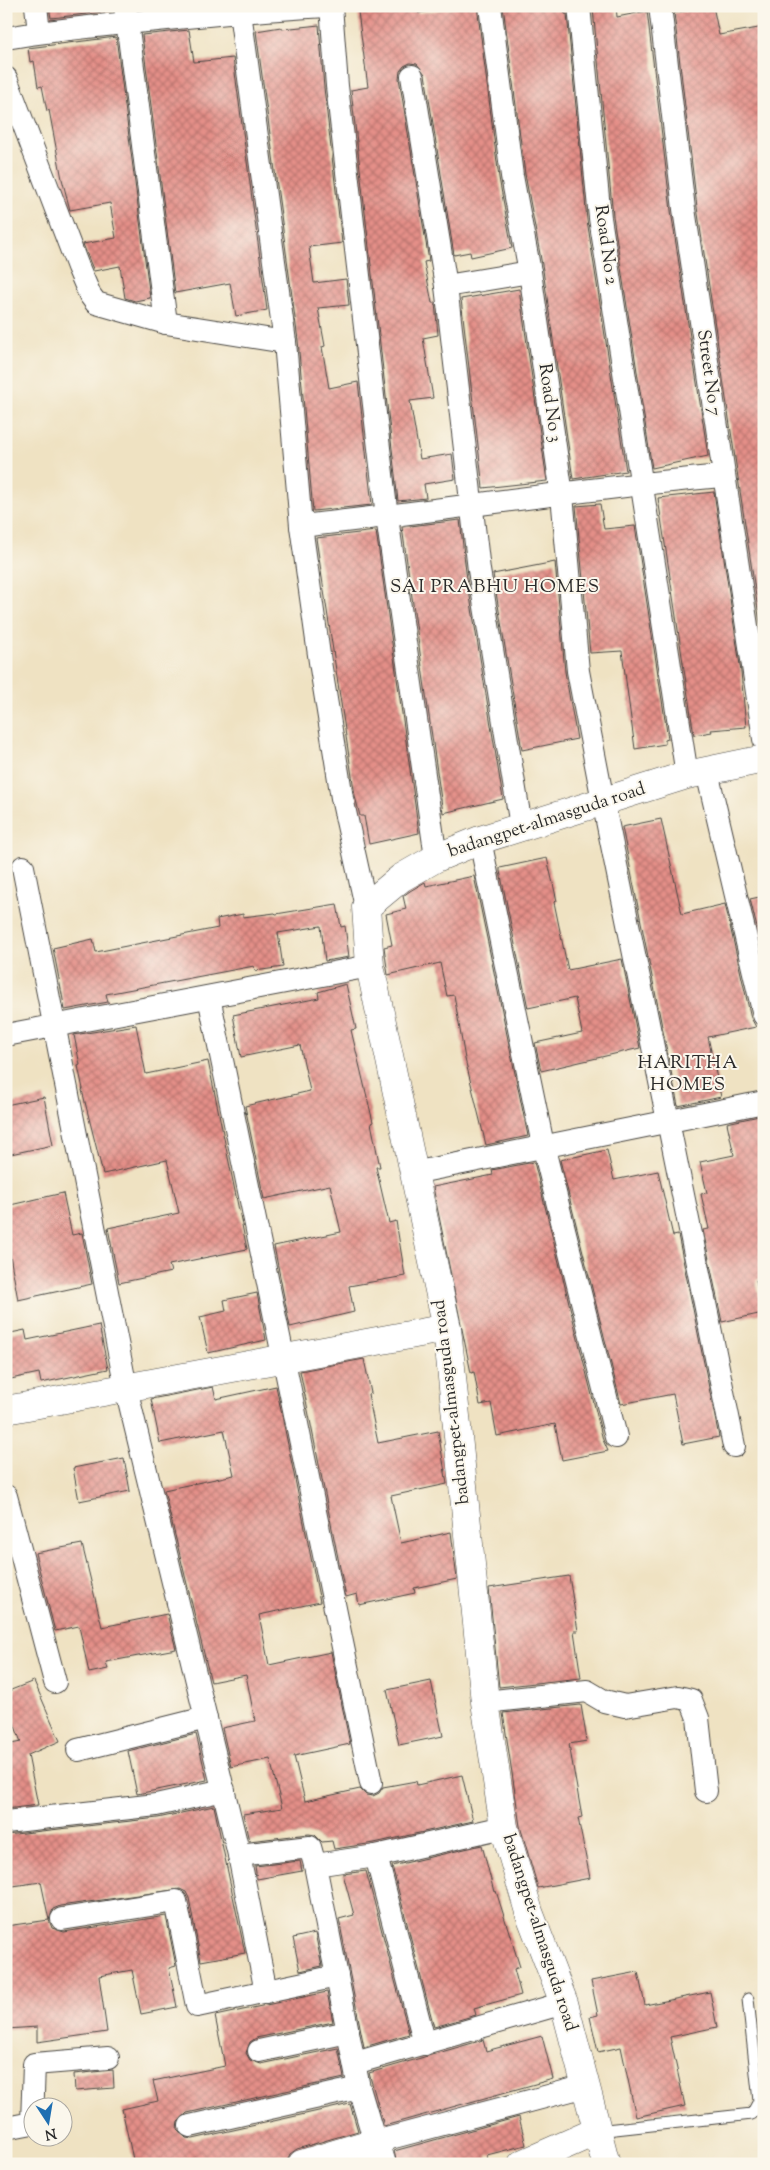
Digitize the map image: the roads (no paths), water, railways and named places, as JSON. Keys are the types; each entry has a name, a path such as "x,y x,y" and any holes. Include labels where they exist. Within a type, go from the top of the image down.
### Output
{"street":[{"path":"36,6 40,32"},
{"path":"6,38 126,15 240,12 300,6 331,6 337,86 387,517 436,858"},
{"name":"Road No 3","path":"490,6 512,176 530,272 562,495 578,671 602,801 734,1446"},
{"name":"Road No 2","path":"579,6 600,218 643,483 697,773 764,1015"},
{"name":"Street No 7","path":"660,6 684,209 764,739"},
{"path":"240,12 285,342 301,526 342,798 366,907"},
{"path":"126,15 166,322"},
{"path":"412,76 446,286 479,570 521,826"},
{"path":"6,78 90,295 102,306 166,322 285,342"},
{"path":"446,286 530,272"},
{"path":"301,526 562,495 643,483 723,476"},
{"name":"badangpet-almasguda road","path":"606,2164 564,2003 529,1912 504,1827 485,1702 447,1328 370,966 366,907 401,878 436,858 480,840 697,773 764,759"},
{"path":"480,840 543,1145 616,1437"},
{"path":"23,867 126,1388 239,1854 266,1992"},
{"path":"6,1034 370,966"},
{"path":"209,997 371,1783"},
{"path":"413,1173 543,1145 764,1102"},
{"path":"6,1410 282,1357 447,1328"},
{"path":"6,1496 55,1682"},
{"path":"485,1702 586,1691 604,1700 625,1706 678,1696 690,1700 698,1718 706,1791"},
{"path":"78,1750 206,1718"},
{"path":"6,1822 156,1805 224,1790"},
{"path":"315,1865 376,1856 504,1827"},
{"path":"239,1854 310,1847 354,2063 379,2153"},
{"path":"376,1856 425,2044"},
{"path":"62,1919 176,1901 197,2006 337,1976"},
{"path":"354,2063 564,2003"},
{"path":"259,2051 348,2032"},
{"path":"6,2128 32,2123 34,2064 108,2058"},
{"path":"302,2164 379,2153 586,2086"},
{"path":"190,2126 360,2088"},
{"path":"522,2164 597,2131"}],"lane":[{"path":"597,2131 752,2114 759,2101 748,1999"}],"district":[{"name":"SAI PRABHU HOMES","path":"495,587"},
{"name":"HARITHA HOMES","path":"688,1074"}]}
